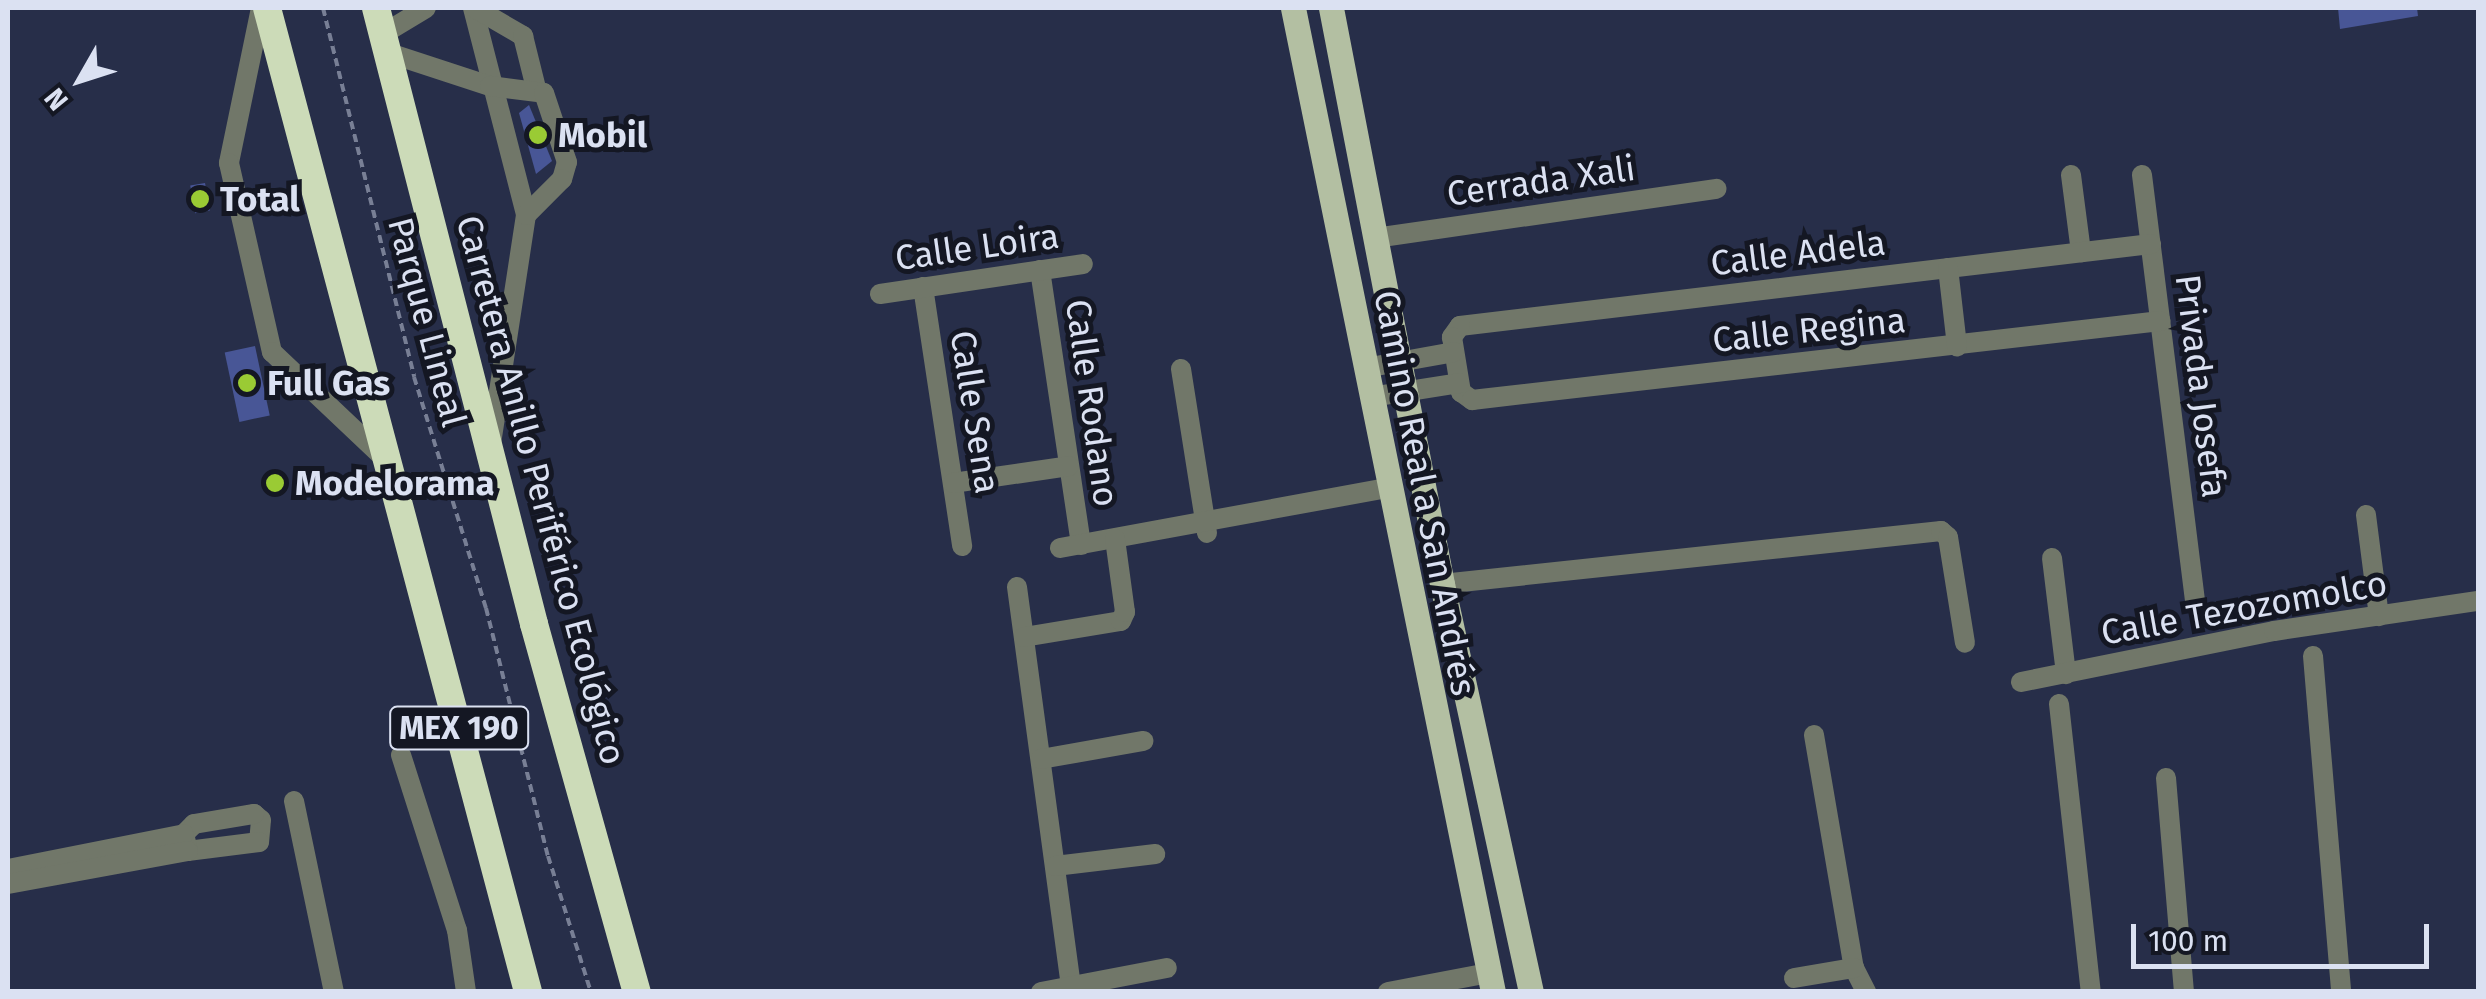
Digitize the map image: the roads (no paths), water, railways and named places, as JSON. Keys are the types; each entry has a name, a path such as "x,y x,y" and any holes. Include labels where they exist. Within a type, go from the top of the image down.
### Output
{"highway":[{"name":"MEX 190","path":"264,8 392,465 528,992"},
{"name":"Carretera Anillo Periférico Ecológico","path":"383,31 490,450 637,992"}],"main road":[{"name":"Camino Real a San Andrés","path":"1292,8 1491,982"},
{"name":"Camino Real a San Andrés","path":"1331,8 1442,584 1531,992"}],"street":[{"path":"264,8 229,163 272,352 392,465"},
{"path":"383,31 426,8"},
{"path":"474,8 490,86 526,216 490,450"},
{"path":"474,8 523,36 536,88"},
{"path":"383,31 490,86 536,88 544,93 568,162 562,179 526,216"},
{"path":"2071,175 2080,252"},
{"name":"Privada Josefa","path":"2142,176 2196,606"},
{"name":"Cerrada Xali","path":"1376,238 1716,189"},
{"name":"Calle Adela","path":"1454,352 1455,329 2151,244"},
{"name":"Calle Loira","path":"880,294 1083,264"},
{"path":"1948,268 1957,346"},
{"name":"Calle Rodano","path":"1040,270 1069,466 1070,546 1115,539"},
{"name":"Calle Sena","path":"922,287 962,546"},
{"name":"Calle Regina","path":"1371,397 1405,391 1462,390 1957,346 2160,321"},
{"path":"1365,368 1454,352 1462,390"},
{"path":"1181,369 1206,527"},
{"path":"952,484 1069,466"},
{"path":"1024,637 1121,621 1126,612 1115,539 1156,533 1176,538 1206,527 1389,495"},
{"path":"2366,515 2379,616"},
{"path":"1442,584 1941,530 1948,538 1965,643"},
{"path":"2052,558 2066,674"},
{"path":"1018,587 1071,986"},
{"name":"Calle Tezozomolco","path":"2021,682 2478,601"},
{"path":"2314,656 2341,992"},
{"path":"2060,704 2091,992"},
{"path":"1814,735 1854,968 1866,992"},
{"path":"1040,758 1143,741"},
{"path":"402,754 457,930 466,992"},
{"path":"2166,778 2184,992"},
{"path":"294,801 334,992"},
{"path":"8,869 186,843 8,884"},
{"path":"1055,866 1155,854"},
{"path":"1041,992 1167,968"},
{"path":"1794,978 1854,968"},
{"path":"1388,992 1491,982"}],"place":[{"name":"Mobil","path":"538,135"},
{"name":"Total","path":"200,199"},
{"name":"Full Gas","path":"247,383"},
{"name":"Modelorama","path":"275,483"}]}
